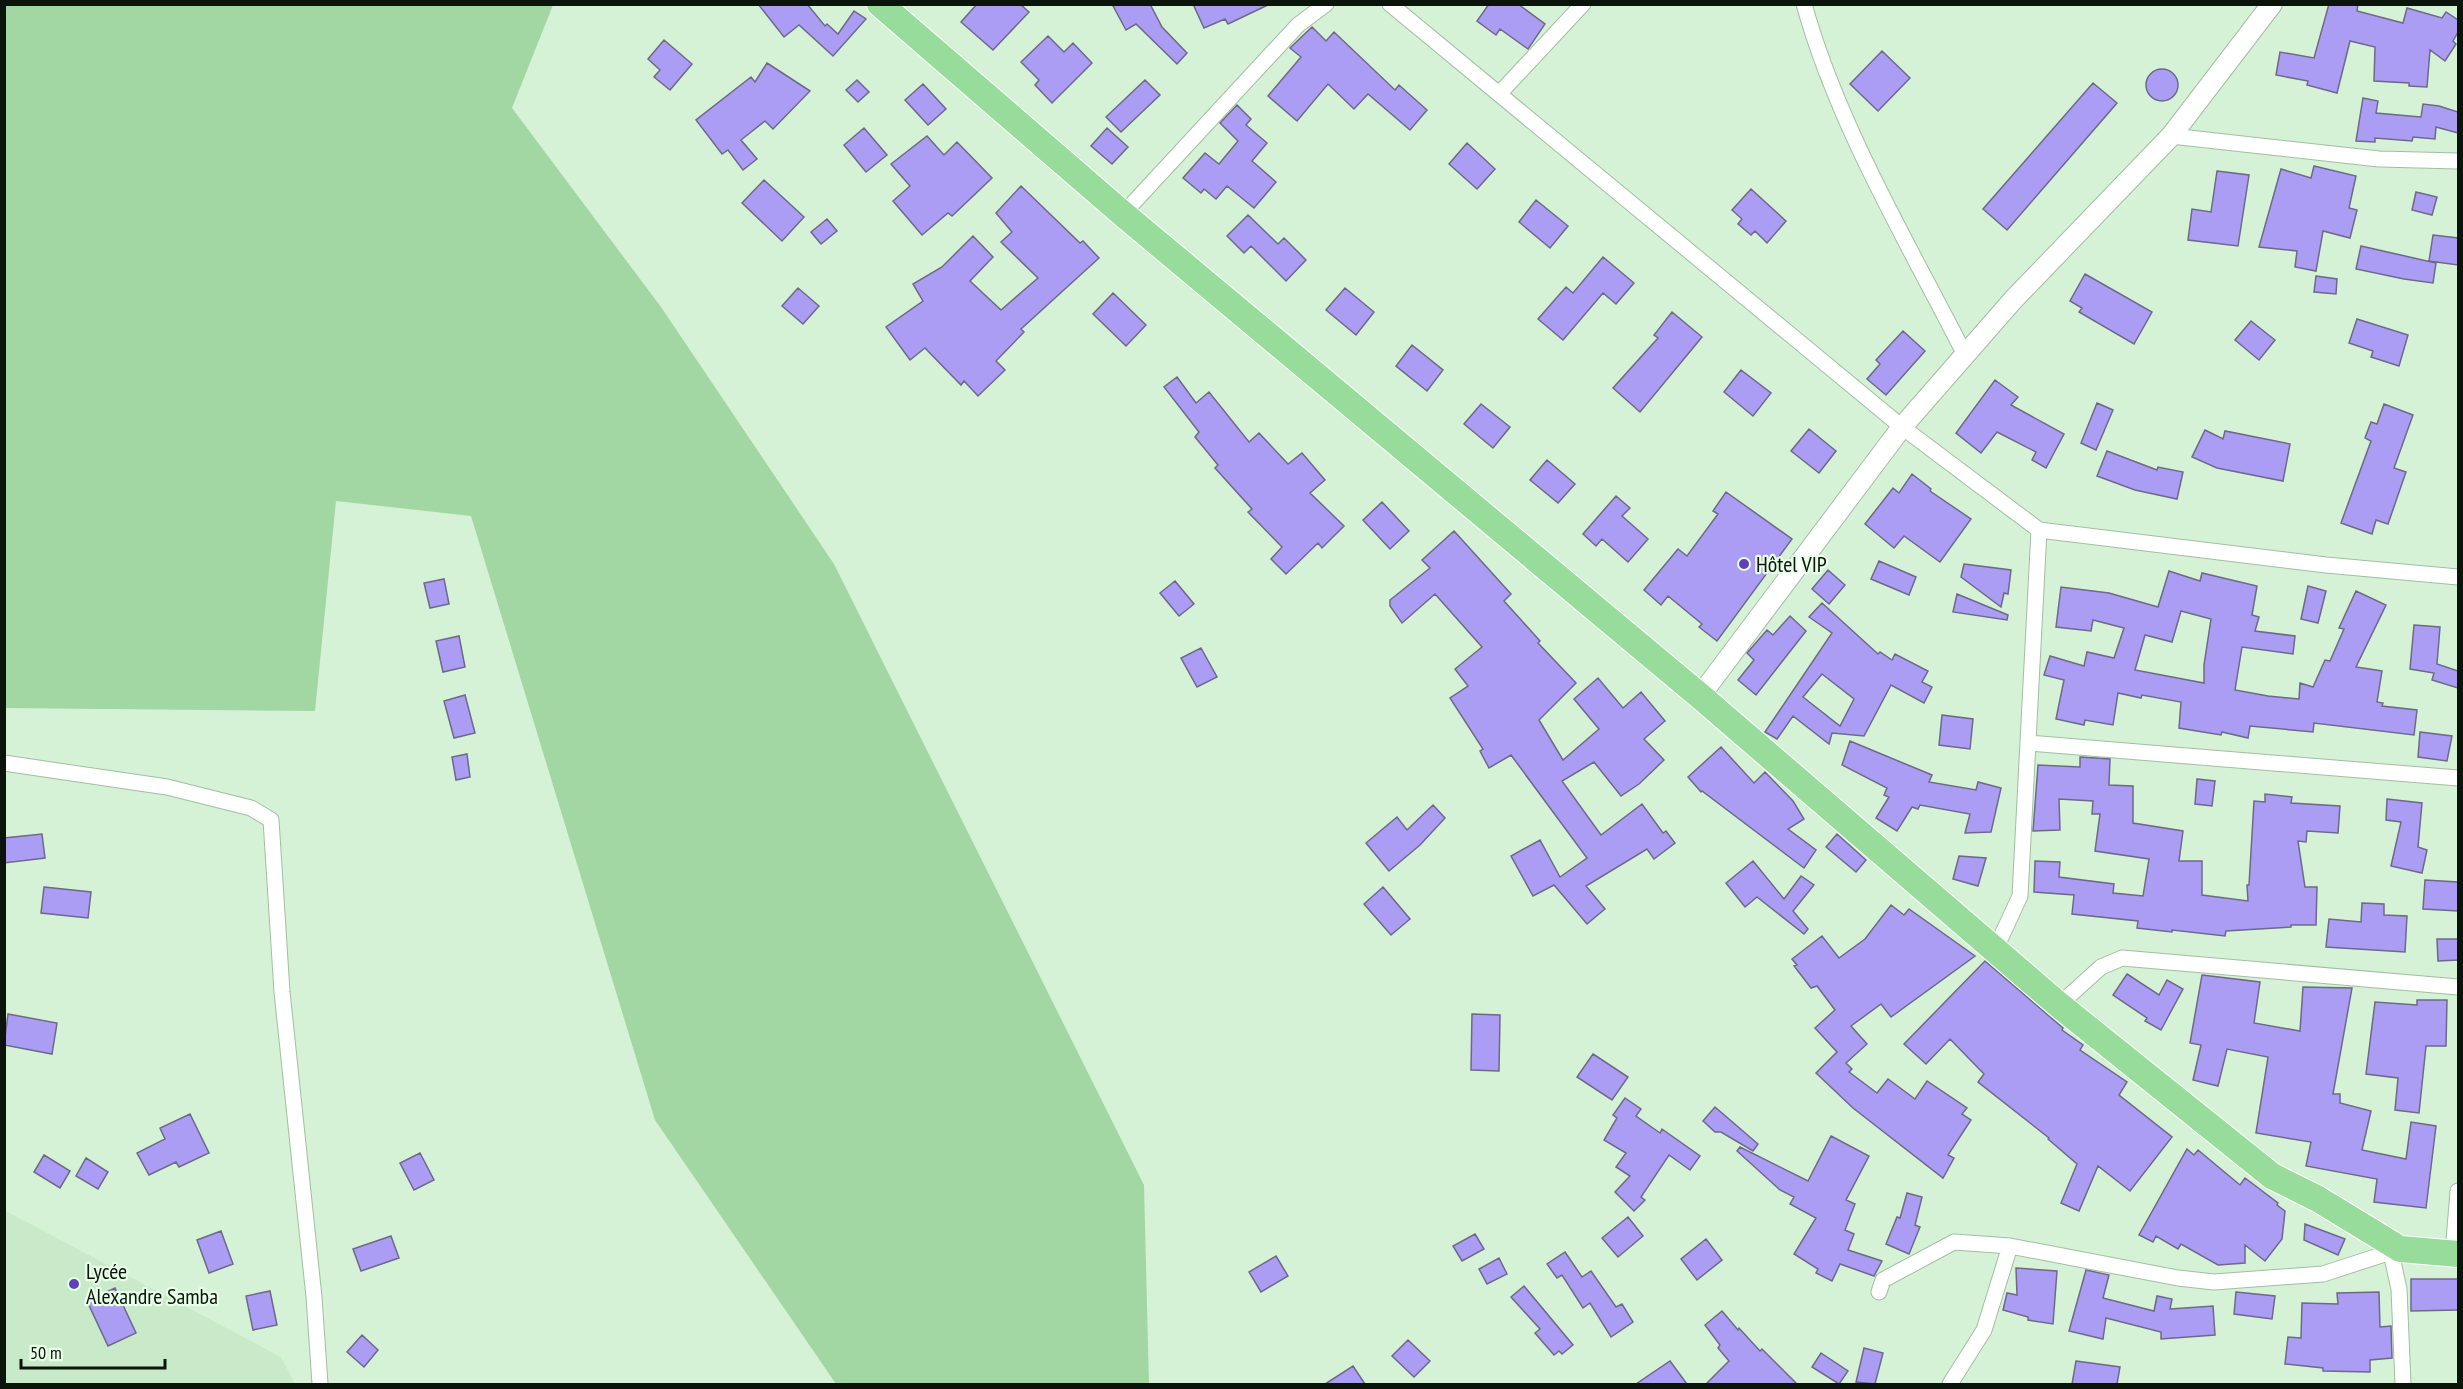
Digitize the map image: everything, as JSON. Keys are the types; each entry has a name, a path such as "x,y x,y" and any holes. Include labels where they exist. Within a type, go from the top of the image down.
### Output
{"highway":[{"path":"879,4 1123,214 1700,696 2059,1005 2271,1176 2318,1199 2396,1251 2456,1253"}],"street":[{"path":"1123,214 1298,25 1326,4"},
{"path":"1390,4 1902,427 2039,530 2326,565 2458,577"},
{"path":"1498,94 1583,4"},
{"path":"1804,4 1813,38 1859,147 1965,355"},
{"path":"1700,696 1902,427 2013,300 2171,136 2272,4"},
{"path":"2171,136 2379,159 2458,161"},
{"path":"1995,950 2020,896 2039,530"},
{"path":"2028,743 2458,778"},
{"path":"4,763 167,786 251,808 271,820 282,992 314,1298 320,1384"},
{"path":"2059,1005 2101,967 2122,958 2458,987"},
{"path":"2456,1253 2458,1191"},
{"path":"1879,1292 1883,1280 1954,1242 2010,1246 2178,1278 2214,1282 2323,1274 2396,1251 2403,1384"},
{"path":"1950,1384 1984,1330 2010,1246"}],"shaded area":[{"path":"5,4 553,5 512,108 661,307 834,564 1144,1185 1149,1384 836,1384 655,1120 471,516 336,501 315,711 5,708"},
{"name":"Lycée Alexandre Samba","path":"4,1210 281,1357 295,1384 5,1384"}],"building":[{"path":"758,4 807,4 825,26 827,24 838,34 854,11 866,19 833,56 799,25 784,37"},
{"path":"977,4 1020,4 1029,12 993,50 961,22"},
{"path":"1112,4 1150,4 1162,27 1187,53 1177,64 1136,24 1126,30"},
{"path":"1193,4 1270,4 1228,24 1225,19 1204,28"},
{"path":"1489,4 1518,4 1545,24 1528,49 1500,29 1496,35 1477,21"},
{"path":"2329,4 2358,4 2357,11 2403,23 2407,8 2442,18 2446,12 2458,20 2458,32 2453,41 2456,44 2445,61 2430,50 2427,87 2409,86 2409,83 2374,81 2375,47 2350,41 2337,93 2307,85 2308,81 2276,75 2280,52 2314,58"},
{"path":"1312,27 1326,41 1334,32 1395,90 1399,85 1427,110 1410,130 1368,94 1354,109 1328,84 1297,121 1268,96 1301,57 1290,48"},
{"path":"1048,36 1064,52 1073,43 1092,63 1052,103 1035,85 1039,80 1021,62"},
{"path":"664,40 692,64 670,90 654,77 660,70 648,59"},
{"path":"1882,51 1910,78 1878,111 1850,84"},
{"path":"767,63 810,91 773,129 765,121 741,140 757,159 743,170 728,150 722,154 696,120 751,77 755,82"},
{"path":"2162,69 2174,73 2178,85 2174,97 2162,101 2150,97 2146,85 2150,73"},
{"path":"857,80 869,92 858,102 846,90"},
{"path":"1145,80 1160,95 1121,132 1106,117"},
{"path":"2093,83 2117,103 2007,230 1983,209"},
{"path":"923,84 946,109 928,125 905,100"},
{"path":"2363,98 2378,101 2376,113 2421,117 2423,104 2458,112 2458,133 2436,127 2435,139 2413,137 2412,141 2375,138 2375,142 2356,141"},
{"path":"1237,105 1251,119 1246,125 1267,143 1252,161 1276,182 1254,208 1227,186 1216,199 1204,189 1201,193 1183,178 1205,153 1219,164 1238,141 1220,123"},
{"path":"864,128 887,155 866,172 844,145"},
{"path":"1107,128 1128,147 1112,164 1091,146"},
{"path":"927,136 944,155 957,142 992,178 952,216 948,213 922,235 893,201 910,186 891,164"},
{"path":"1467,143 1495,169 1477,189 1449,164"},
{"path":"2314,166 2356,176 2349,208 2357,210 2350,238 2323,231 2316,271 2295,267 2297,251 2259,247 2281,169 2311,178"},
{"path":"2217,171 2249,175 2238,246 2188,240 2192,209 2211,212"},
{"path":"764,180 804,217 782,241 742,203"},
{"path":"1021,186 1080,243 1083,241 1099,258 1021,329 1024,332 996,361 1005,370 978,396 964,381 961,385 925,348 910,360 886,327 923,301 913,284 942,267 973,236 993,257 970,281 1001,310 1038,278 1001,242 1012,232 996,213"},
{"path":"1751,189 1786,221 1767,243 1755,231 1751,235 1738,224 1742,219 1732,210"},
{"path":"2416,192 2437,197 2432,215 2412,210"},
{"path":"1536,200 1568,226 1550,248 1519,222"},
{"path":"1248,215 1278,244 1284,238 1306,260 1286,281 1251,246 1244,253 1227,236"},
{"path":"827,219 837,231 821,244 811,232"},
{"path":"2433,235 2458,238 2458,265 2429,261"},
{"path":"2361,246 2436,263 2433,283 2356,269"},
{"path":"1603,257 1634,283 1616,304 1603,293 1563,340 1538,319 1566,287 1573,293"},
{"path":"2085,274 2152,312 2134,344 2079,312 2082,308 2070,301"},
{"path":"2316,276 2337,279 2336,294 2314,292"},
{"path":"798,288 819,306 803,324 782,306"},
{"path":"1345,288 1374,312 1356,335 1326,310"},
{"path":"1113,293 1146,325 1126,346 1093,314"},
{"path":"1672,312 1702,337 1640,412 1613,388 1658,338 1654,335"},
{"path":"2357,319 2408,335 2399,366 2371,357 2373,351 2349,343"},
{"path":"2251,321 2275,340 2259,360 2235,340"},
{"path":"1903,331 1925,351 1886,395 1867,379 1880,364 1876,360"},
{"path":"1412,345 1443,370 1427,391 1396,366"},
{"path":"1741,370 1771,393 1753,416 1724,392"},
{"path":"1177,377 1196,403 1209,392 1249,442 1259,433 1288,464 1302,453 1325,480 1310,493 1344,526 1322,548 1318,543 1286,574 1271,559 1282,547 1248,512 1252,509 1215,468 1218,465 1195,437 1199,432 1164,387"},
{"path":"1995,380 2018,397 2011,405 2064,434 2046,468 2032,460 2036,452 1997,432 1981,453 1956,433"},
{"path":"2097,403 2113,410 2096,450 2081,443"},
{"path":"1481,404 1510,427 1493,448 1464,424"},
{"path":"2384,404 2413,415 2394,468 2406,472 2388,524 2376,520 2372,534 2341,523 2371,441 2365,438 2371,422 2377,424"},
{"path":"1809,429 1836,451 1819,473 1791,451"},
{"path":"2205,430 2223,439 2225,431 2290,444 2283,481 2217,468 2192,457"},
{"path":"2107,451 2157,470 2158,467 2183,472 2177,499 2135,490 2097,476"},
{"path":"1547,460 1575,484 1558,503 1530,480"},
{"path":"1912,474 1931,489 1930,491 1971,519 1940,562 1904,536 1894,548 1865,524 1893,488 1899,493"},
{"path":"1726,492 1792,539 1717,641 1699,627 1702,624 1668,596 1661,605 1644,590 1678,549 1687,556 1718,514 1713,511"},
{"path":"1616,496 1630,508 1622,516 1648,539 1628,562 1602,539 1596,546 1583,534"},
{"path":"1382,502 1409,531 1390,549 1363,520"},
{"path":"1454,531 1511,594 1504,601 1540,641 1538,643 1576,683 1539,720 1563,760 1599,729 1574,699 1598,678 1623,708 1641,692 1665,721 1644,739 1664,760 1639,784 1621,796 1594,762 1562,781 1601,835 1642,804 1663,833 1666,831 1675,843 1654,859 1647,849 1586,886 1605,909 1587,924 1554,885 1533,896 1511,856 1540,840 1560,877 1587,858 1511,755 1489,768 1480,751 1483,749 1450,698 1468,686 1455,669 1482,647 1435,594 1402,623 1390,606 1390,600 1430,568 1422,560"},
{"path":"1879,561 1916,577 1909,595 1871,579"},
{"path":"1964,564 2011,570 2008,594 2004,593 2001,607 1961,577"},
{"path":"1828,570 1845,585 1829,604 1812,589"},
{"path":"2169,571 2200,581 2202,573 2257,586 2252,615 2259,617 2255,631 2295,636 2293,654 2242,647 2235,690 2299,699 2300,683 2313,687 2325,660 2330,661 2344,629 2339,628 2356,591 2386,605 2356,667 2382,671 2377,702 2383,703 2382,706 2417,710 2414,735 2314,723 2313,732 2250,726 2248,738 2222,732 2221,735 2179,728 2181,702 2118,693 2113,725 2085,720 2084,725 2056,719 2064,680 2044,675 2050,656 2084,666 2087,652 2114,658 2124,628 2093,620 2091,631 2056,627 2061,587 2109,593 2158,607","holes":["2181,611 2211,619 2204,665 2204,683 2135,670 2145,635 2172,642"]},
{"path":"444,579 449,604 430,608 424,583"},
{"path":"1175,581 1194,604 1179,616 1160,593"},
{"path":"2308,586 2326,591 2318,623 2301,619"},
{"path":"1957,594 2008,615 2007,620 1953,612"},
{"path":"1822,603 1878,654 1880,652 1892,660 1895,654 1928,671 1922,682 1932,687 1924,703 1891,685 1864,736 1832,733 1829,744 1793,716 1777,739 1765,732 1832,633 1809,617","holes":["1822,674 1854,699 1840,726 1803,697"]},
{"path":"1790,616 1806,631 1756,695 1738,680 1754,660 1747,653 1767,630 1773,635"},
{"path":"2414,625 2440,627 2437,664 2458,671 2458,688 2432,680 2434,673 2410,669"},
{"path":"459,636 465,667 443,672 436,641"},
{"path":"1201,648 1217,677 1197,687 1181,658"},
{"path":"465,695 475,733 454,738 444,701"},
{"path":"1942,715 1973,719 1970,749 1939,745"},
{"path":"2420,732 2452,736 2447,761 2418,757"},
{"path":"1850,741 1932,775 1929,782 1976,790 1978,782 2001,788 1991,832 1965,833 1970,814 1920,805 1918,809 1912,807 1897,831 1876,818 1889,797 1884,795 1887,788 1842,765"},
{"path":"1721,747 1754,783 1765,772 1793,801 1804,819 1788,829 1816,850 1804,868 1701,792 1688,777"},
{"path":"467,754 470,777 456,780 452,757"},
{"path":"2080,757 2110,759 2109,785 2133,786 2133,823 2183,831 2179,861 2202,861 2202,895 2248,901 2247,885 2249,885 2254,801 2265,802 2265,794 2292,797 2291,803 2340,806 2338,833 2307,831 2306,842 2298,841 2305,887 2317,887 2316,925 2226,931 2225,936 2137,928 2138,921 2072,914 2074,895 2034,892 2035,861 2060,862 2059,877 2114,884 2113,893 2143,896 2149,859 2095,851 2100,814 2092,814 2093,801 2059,799 2060,830 2033,831 2038,765 2080,767"},
{"path":"2197,779 2215,781 2212,806 2195,804"},
{"path":"2387,799 2422,803 2418,847 2427,850 2422,873 2391,866 2401,822 2386,820"},
{"path":"1433,805 1445,818 1420,845 1389,871 1366,843 1397,817 1407,830"},
{"path":"42,834 45,858 4,863 4,838"},
{"path":"1837,834 1866,860 1856,872 1826,847"},
{"path":"1959,856 1986,858 1978,886 1953,879"},
{"path":"1753,861 1784,899 1801,876 1814,885 1793,911 1808,929 1804,934 1757,897 1745,907 1726,883"},
{"path":"2425,880 2458,882 2458,911 2423,909"},
{"path":"44,887 91,892 88,918 41,913"},
{"path":"1383,887 1410,919 1391,935 1364,904"},
{"path":"2362,903 2384,904 2384,915 2407,916 2405,952 2326,947 2329,919 2361,922"},
{"path":"1891,905 1904,915 1909,909 1975,956 1891,1017 1881,1004 1851,1026 1867,1044 1846,1063 1852,1069 1849,1072 1877,1093 1888,1079 1915,1099 1927,1081 1967,1108 1962,1114 1971,1120 1948,1155 1954,1158 1943,1178 1853,1108 1816,1073 1837,1052 1815,1028 1835,1010 1817,986 1811,988 1794,966 1797,965 1792,959 1822,936 1839,958 1865,939"},
{"path":"2437,939 2458,939 2458,960 2438,961"},
{"path":"1985,961 2063,1028 2062,1030 2083,1045 2080,1050 2127,1082 2119,1095 2172,1137 2130,1191 2098,1166 2079,1211 2061,1203 2077,1164 2049,1138 1978,1082 1984,1074 1950,1039 1926,1064 1904,1044"},
{"path":"2127,974 2159,995 2167,980 2183,989 2161,1030 2145,1021 2147,1018 2113,995"},
{"path":"2202,975 2260,982 2254,1023 2300,1031 2303,987 2352,988 2333,1094 2340,1094 2340,1103 2371,1111 2362,1150 2406,1159 2411,1122 2436,1126 2426,1208 2374,1202 2377,1179 2306,1166 2311,1142 2256,1133 2268,1057 2227,1049 2218,1086 2193,1080 2201,1045 2190,1043"},
{"path":"2417,1000 2447,1000 2446,1046 2426,1046 2419,1113 2395,1110 2398,1078 2366,1074 2375,1002 2417,1005"},
{"path":"8,1014 57,1023 52,1054 4,1045"},
{"path":"1472,1014 1500,1015 1499,1071 1471,1070"},
{"path":"1593,1054 1628,1077 1612,1100 1577,1077"},
{"path":"1625,1098 1641,1109 1636,1116 1660,1133 1662,1129 1700,1156 1690,1170 1669,1155 1641,1197 1645,1200 1634,1211 1615,1192 1630,1176 1616,1167 1626,1153 1604,1140 1617,1118 1613,1115"},
{"path":"1715,1107 1758,1144 1753,1151 1721,1132 1715,1132 1703,1121"},
{"path":"190,1114 209,1153 179,1167 176,1162 149,1175 137,1153 165,1139 160,1128"},
{"path":"1831,1136 1869,1156 1846,1200 1855,1204 1845,1230 1854,1234 1848,1250 1882,1261 1874,1276 1840,1264 1832,1281 1816,1273 1818,1269 1794,1254 1816,1218 1790,1204 1794,1197 1780,1190 1737,1151 1740,1147 1808,1181"},
{"path":"2187,1149 2194,1155 2198,1150 2240,1185 2245,1178 2285,1211 2282,1239 2265,1261 2245,1245 2245,1263 2218,1265 2181,1244 2178,1249 2156,1236 2153,1242 2139,1235"},
{"path":"420,1153 434,1180 414,1190 400,1163"},
{"path":"44,1155 70,1171 60,1188 34,1172"},
{"path":"86,1158 108,1172 98,1189 76,1176"},
{"path":"1907,1193 1922,1197 1915,1225 1920,1227 1909,1254 1886,1244 1897,1217 1900,1218"},
{"path":"1628,1217 1643,1236 1618,1257 1602,1238"},
{"path":"2305,1224 2345,1239 2338,1255 2304,1240"},
{"path":"221,1231 233,1264 209,1273 197,1240"},
{"path":"1475,1234 1484,1249 1462,1261 1453,1246"},
{"path":"391,1236 399,1258 361,1271 353,1249"},
{"path":"1706,1239 1722,1260 1697,1280 1681,1259"},
{"path":"1565,1252 1582,1277 1591,1271 1616,1307 1622,1304 1633,1322 1611,1337 1590,1303 1583,1308 1562,1275 1557,1278 1547,1264"},
{"path":"1276,1256 1288,1276 1261,1292 1249,1272"},
{"path":"1499,1258 1507,1274 1487,1284 1479,1269"},
{"path":"2016,1268 2057,1271 2053,1324 2028,1320 2028,1317 2003,1310 2007,1293 2017,1295"},
{"path":"2086,1270 2109,1275 2103,1298 2154,1311 2157,1296 2172,1299 2170,1309 2213,1306 2215,1335 2161,1339 2161,1332 2106,1318 2103,1339 2069,1331"},
{"path":"2411,1279 2458,1279 2458,1310 2411,1311"},
{"path":"1524,1286 1573,1345 1562,1354 1559,1351 1554,1355 1535,1333 1540,1329 1511,1297"},
{"path":"115,1288 136,1333 108,1346 87,1301"},
{"path":"270,1291 277,1325 253,1330 246,1296"},
{"path":"2236,1292 2275,1296 2272,1319 2234,1314"},
{"path":"2379,1292 2380,1327 2391,1326 2392,1358 2370,1360 2370,1372 2323,1371 2323,1368 2285,1364 2288,1337 2301,1338 2302,1303 2338,1304 2337,1293"},
{"path":"1722,1311 1738,1330 1739,1328 1760,1351 1762,1349 1797,1384 1706,1384 1729,1361 1718,1348 1720,1345 1705,1325"},
{"path":"362,1335 378,1350 364,1367 347,1352"},
{"path":"1408,1340 1430,1361 1414,1377 1392,1356"},
{"path":"1864,1348 1883,1353 1875,1384 1856,1382"},
{"path":"1821,1353 1848,1371 1839,1384 1812,1367"},
{"path":"1670,1361 1687,1384 1636,1384"},
{"path":"2076,1361 2120,1367 2117,1384 2072,1384"},
{"path":"1353,1366 1365,1384 1325,1384"}],"place":[{"name":"Hôtel VIP","path":"1744,564"},
{"name":"Lycée Alexandre Samba","path":"74,1284"}]}
